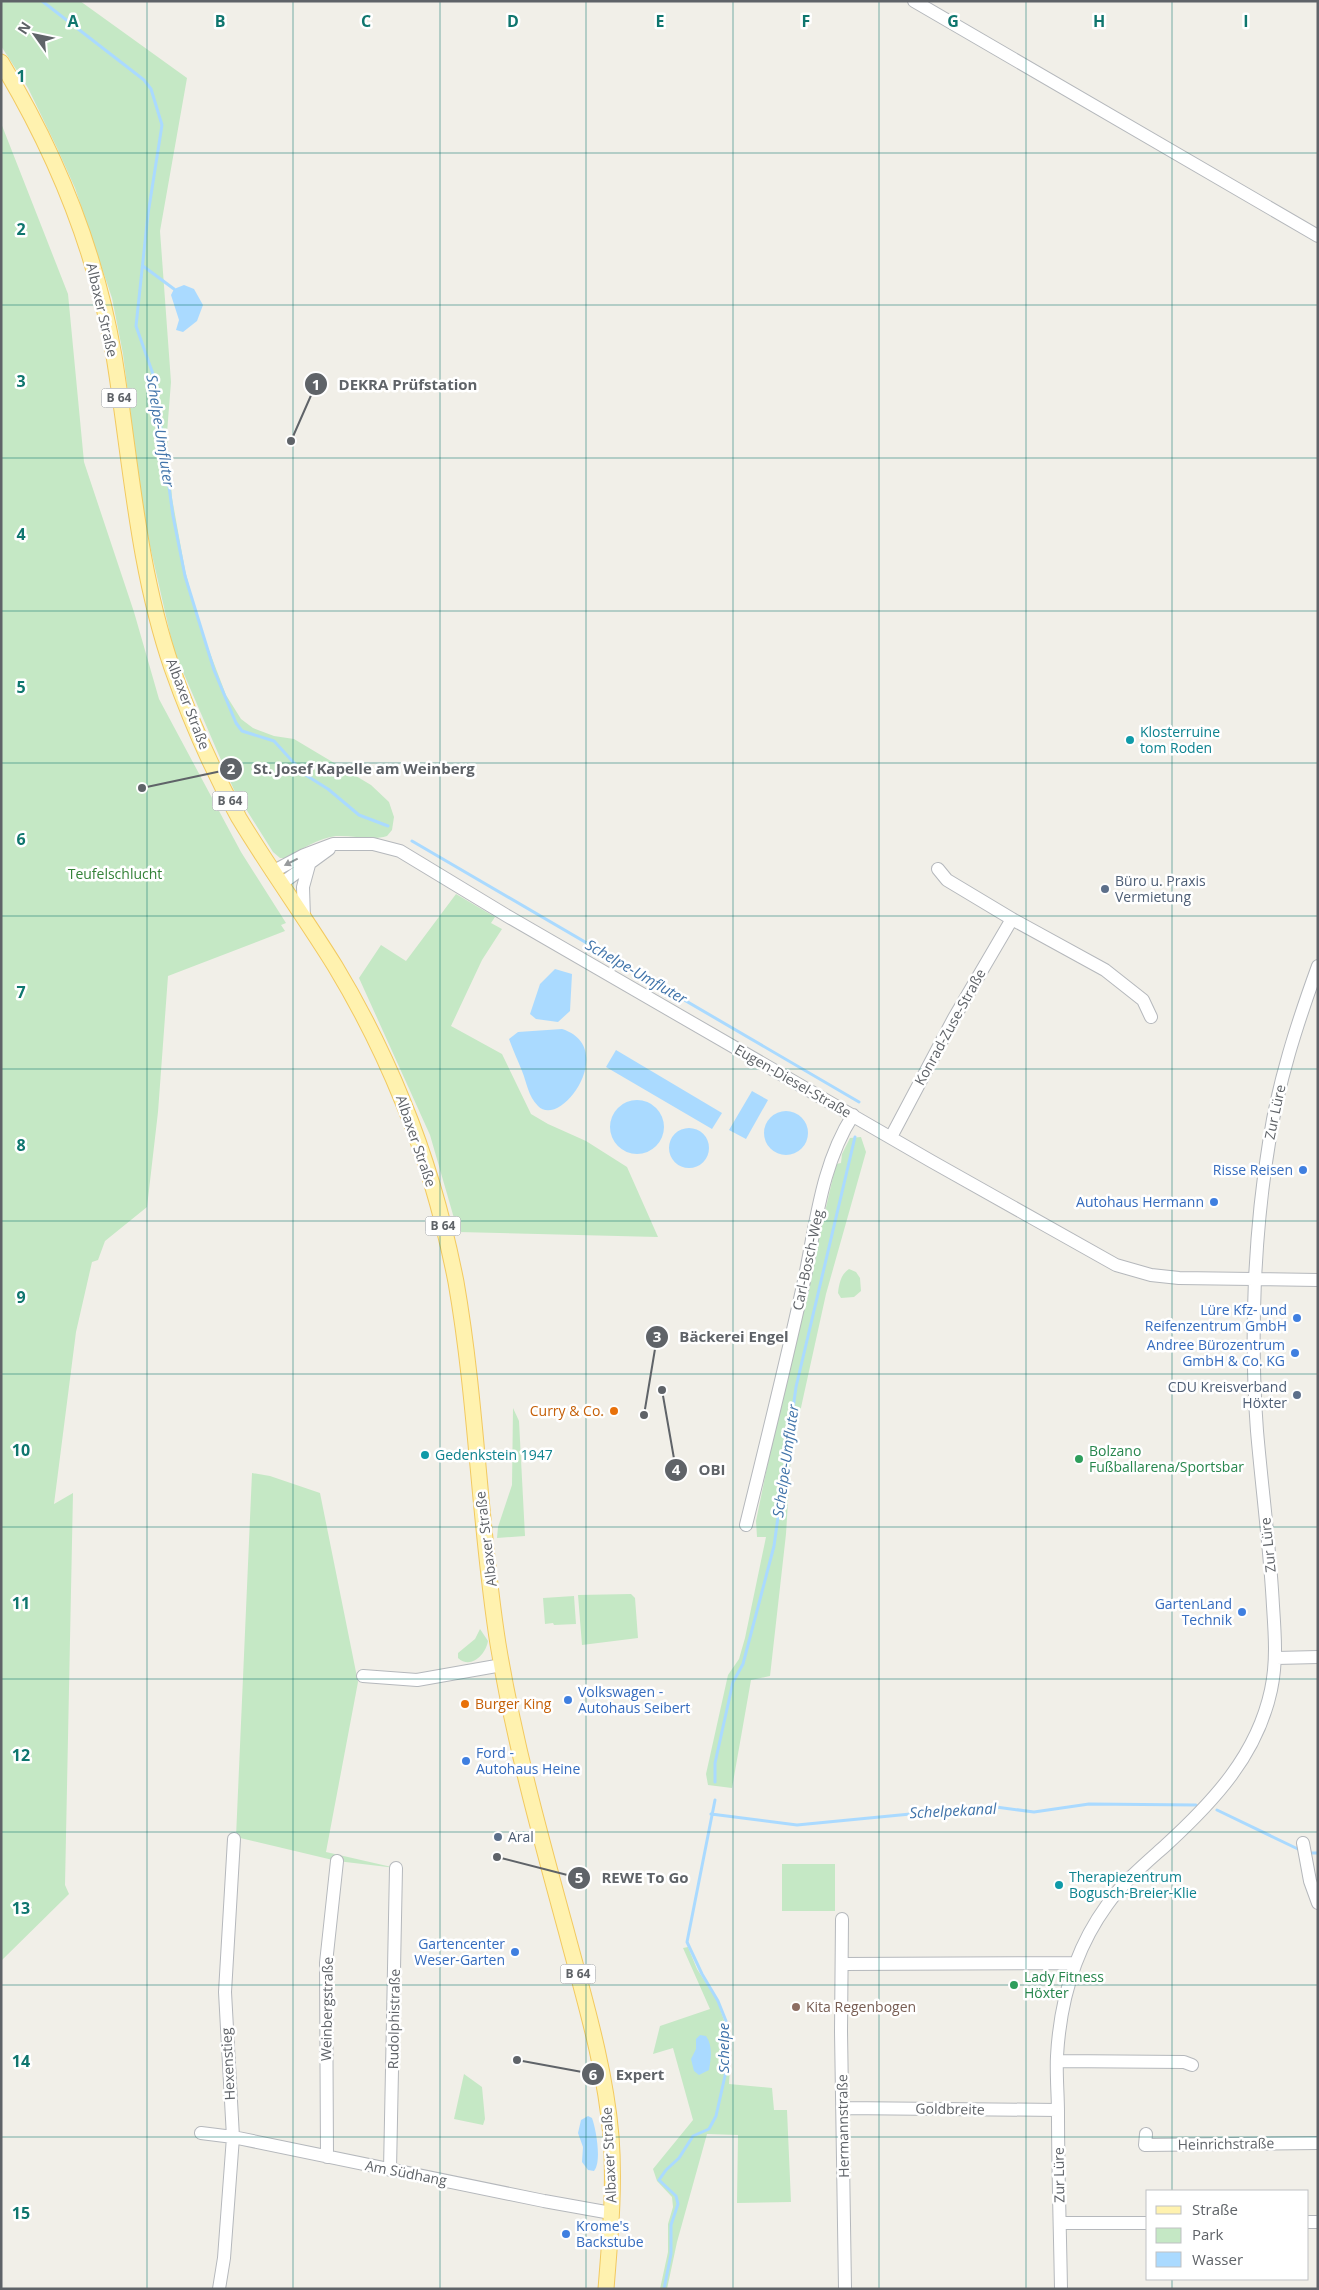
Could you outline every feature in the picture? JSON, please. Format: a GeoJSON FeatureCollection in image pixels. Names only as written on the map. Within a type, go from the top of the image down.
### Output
{"type":"FeatureCollection","features":[{"type":"Feature","properties":{"kind":"main road","name":"Albaxer Straße"},"geometry":{"type":"LineString","coordinates":[[1,62],[40,131],[57,168],[71,200],[93,267],[114,360],[144,566],[171,664],[218,778],[276,878],[352,996],[387,1064],[416,1136],[439,1209],[454,1275],[462,1322],[485,1536],[502,1665],[532,1804],[585,2003],[602,2076],[611,2137],[613,2178],[606,2289]]}},
{"type":"Feature","properties":{"kind":"street"},"geometry":{"type":"LineString","coordinates":[[914,1],[1318,236]]}},
{"type":"Feature","properties":{"kind":"street"},"geometry":{"type":"LineString","coordinates":[[276,878],[309,865],[326,852],[343,843]]}},
{"type":"Feature","properties":{"kind":"street","name":"Eugen-Diesel-Straße"},"geometry":{"type":"LineString","coordinates":[[276,878],[320,848],[343,843],[374,844],[400,851],[509,917],[1116,1265],[1151,1276],[1256,1281],[1318,1280]]}},
{"type":"Feature","properties":{"kind":"street"},"geometry":{"type":"LineString","coordinates":[[304,919],[302,892],[309,865]]}},
{"type":"Feature","properties":{"kind":"street"},"geometry":{"type":"LineString","coordinates":[[938,869],[947,880],[1012,919],[1105,970],[1143,1000],[1151,1018]]}},
{"type":"Feature","properties":{"kind":"street","name":"Konrad-Zuse-Straße"},"geometry":{"type":"LineString","coordinates":[[891,1137],[954,1018],[1012,919]]}},
{"type":"Feature","properties":{"kind":"street","name":"Zur Lüre"},"geometry":{"type":"LineString","coordinates":[[1061,2289],[1057,2060],[1063,1999],[1075,1963],[1084,1942],[1108,1902],[1201,1810],[1240,1766],[1262,1721],[1271,1691],[1276,1658],[1272,1575],[1257,1428],[1256,1281],[1260,1204],[1269,1140],[1286,1064],[1318,966]]}},
{"type":"Feature","properties":{"kind":"street","name":"Carl-Bosch-Weg"},"geometry":{"type":"LineString","coordinates":[[746,1525],[804,1282],[823,1187],[837,1144],[853,1115]]}},
{"type":"Feature","properties":{"kind":"street"},"geometry":{"type":"LineString","coordinates":[[1276,1658],[1318,1656]]}},
{"type":"Feature","properties":{"kind":"street"},"geometry":{"type":"LineString","coordinates":[[363,1676],[417,1680],[502,1665]]}},
{"type":"Feature","properties":{"kind":"street","name":"Hexenstieg"},"geometry":{"type":"LineString","coordinates":[[219,2289],[224,2258],[233,2137],[225,1992],[234,1839]]}},
{"type":"Feature","properties":{"kind":"street"},"geometry":{"type":"LineString","coordinates":[[1303,1843],[1310,1881],[1318,1902]]}},
{"type":"Feature","properties":{"kind":"street","name":"Weinbergstraße"},"geometry":{"type":"LineString","coordinates":[[326,2157],[326,1963],[337,1861]]}},
{"type":"Feature","properties":{"kind":"street","name":"Rudolphistraße"},"geometry":{"type":"LineString","coordinates":[[390,2170],[396,1868]]}},
{"type":"Feature","properties":{"kind":"street","name":"Hermannstraße"},"geometry":{"type":"LineString","coordinates":[[842,1919],[841,2032],[845,2289]]}},
{"type":"Feature","properties":{"kind":"street"},"geometry":{"type":"LineString","coordinates":[[843,1964],[1075,1963]]}},
{"type":"Feature","properties":{"kind":"street"},"geometry":{"type":"LineString","coordinates":[[1057,2060],[1184,2062],[1192,2065]]}},
{"type":"Feature","properties":{"kind":"street","name":"Goldbreite"},"geometry":{"type":"LineString","coordinates":[[843,2108],[1058,2110]]}},
{"type":"Feature","properties":{"kind":"street","name":"Am Südhang"},"geometry":{"type":"LineString","coordinates":[[201,2133],[233,2137],[612,2213]]}},
{"type":"Feature","properties":{"kind":"street","name":"Heinrichstraße"},"geometry":{"type":"LineString","coordinates":[[1146,2134],[1145,2145],[1318,2143]]}},
{"type":"Feature","properties":{"kind":"street"},"geometry":{"type":"LineString","coordinates":[[1060,2223],[1146,2223]]}},
{"type":"Feature","properties":{"kind":"green space"},"geometry":{"type":"Polygon","coordinates":[[[1,1],[80,1],[187,78],[160,231],[171,382],[167,433],[172,498],[185,570],[199,624],[226,695],[241,719],[253,728],[274,736],[294,739],[371,785],[389,802],[394,817],[392,830],[387,836],[375,838],[329,837],[285,858],[280,858],[273,852],[234,790],[174,651],[144,520],[123,354],[112,298],[75,188],[28,88],[1,46],[1,1]]]}},
{"type":"Feature","properties":{"kind":"green space","name":"Teufelschlucht"},"geometry":{"type":"Polygon","coordinates":[[[1,123],[68,294],[84,462],[134,612],[159,699],[241,852],[286,923],[281,925],[285,931],[168,976],[158,1112],[147,1207],[105,1241],[98,1260],[92,1262],[76,1332],[54,1504],[73,1493],[65,1885],[69,1894],[1,1961],[1,123]]]}},
{"type":"Feature","properties":{"kind":"green space"},"geometry":{"type":"Polygon","coordinates":[[[456,894],[495,917],[491,923],[502,929],[482,960],[451,1026],[502,1054],[531,1114],[586,1141],[627,1167],[658,1237],[458,1232],[430,1135],[359,978],[381,945],[406,961],[456,894]]]}},
{"type":"Feature","properties":{"kind":"green space"},"geometry":{"type":"Polygon","coordinates":[[[861,1137],[866,1152],[826,1294],[791,1453],[786,1534],[770,1676],[751,1680],[732,1788],[708,1785],[706,1774],[728,1675],[739,1659],[745,1638],[766,1537],[757,1537],[756,1521],[774,1433],[836,1164],[841,1163],[842,1154],[850,1138],[861,1137]]]}},
{"type":"Feature","properties":{"kind":"green space"},"geometry":{"type":"Polygon","coordinates":[[[849,1269],[856,1272],[860,1278],[861,1291],[854,1297],[841,1298],[838,1293],[840,1283],[842,1276],[849,1269]]]}},
{"type":"Feature","properties":{"kind":"green space"},"geometry":{"type":"Polygon","coordinates":[[[513,1408],[519,1421],[525,1536],[497,1538],[498,1527],[512,1485],[513,1408]]]}},
{"type":"Feature","properties":{"kind":"green space"},"geometry":{"type":"Polygon","coordinates":[[[252,1473],[270,1476],[320,1493],[358,1682],[326,1852],[396,1868],[337,1861],[236,1837],[252,1473]]]}},
{"type":"Feature","properties":{"kind":"green space"},"geometry":{"type":"Polygon","coordinates":[[[631,1594],[635,1598],[638,1638],[582,1645],[578,1595],[631,1594]]]}},
{"type":"Feature","properties":{"kind":"green space"},"geometry":{"type":"Polygon","coordinates":[[[574,1596],[576,1624],[545,1624],[543,1598],[574,1596]]]}},
{"type":"Feature","properties":{"kind":"green space"},"geometry":{"type":"Polygon","coordinates":[[[480,1629],[488,1641],[481,1655],[477,1659],[468,1662],[458,1658],[458,1653],[475,1639],[480,1629]]]}},
{"type":"Feature","properties":{"kind":"green space"},"geometry":{"type":"Polygon","coordinates":[[[782,1864],[835,1864],[835,1911],[782,1911],[782,1864]]]}},
{"type":"Feature","properties":{"kind":"green space"},"geometry":{"type":"Polygon","coordinates":[[[688,1947],[697,1969],[717,2000],[724,2020],[725,2064],[730,2066],[729,2084],[772,2088],[774,2110],[787,2110],[791,2202],[737,2203],[738,2135],[707,2134],[677,2242],[667,2289],[660,2289],[668,2252],[668,2224],[673,2207],[672,2197],[657,2181],[653,2169],[693,2120],[673,2048],[653,2054],[660,2026],[710,2009],[683,1948],[688,1947]]]}},
{"type":"Feature","properties":{"kind":"green space"},"geometry":{"type":"Polygon","coordinates":[[[464,2074],[482,2087],[485,2119],[483,2125],[454,2119],[464,2074]]]}},
{"type":"Feature","properties":{"kind":"water"},"geometry":{"type":"Polygon","coordinates":[[[184,285],[194,289],[203,305],[197,321],[183,332],[176,330],[179,320],[171,295],[174,289],[184,285]]]}},
{"type":"Feature","properties":{"kind":"water"},"geometry":{"type":"Polygon","coordinates":[[[555,969],[572,974],[570,1011],[558,1022],[536,1019],[530,1014],[540,984],[555,969]]]}},
{"type":"Feature","properties":{"kind":"water"},"geometry":{"type":"Polygon","coordinates":[[[562,1029],[578,1038],[586,1052],[586,1068],[580,1083],[571,1097],[559,1107],[548,1110],[538,1106],[532,1098],[509,1039],[518,1032],[562,1029]]]}},
{"type":"Feature","properties":{"kind":"water"},"geometry":{"type":"Polygon","coordinates":[[[616,1050],[722,1113],[712,1129],[606,1067],[616,1050]]]}},
{"type":"Feature","properties":{"kind":"water"},"geometry":{"type":"Polygon","coordinates":[[[752,1091],[768,1100],[746,1139],[729,1130],[752,1091]]]}},
{"type":"Feature","properties":{"kind":"water"},"geometry":{"type":"Polygon","coordinates":[[[632,1100],[642,1100],[652,1104],[660,1112],[664,1127],[660,1142],[652,1150],[642,1154],[632,1154],[622,1150],[614,1142],[610,1132],[610,1122],[614,1112],[622,1104],[632,1100]]]}},
{"type":"Feature","properties":{"kind":"water"},"geometry":{"type":"Polygon","coordinates":[[[782,1111],[790,1111],[802,1117],[808,1133],[802,1149],[790,1155],[782,1155],[770,1149],[764,1137],[764,1129],[770,1117],[782,1111]]]}},
{"type":"Feature","properties":{"kind":"water"},"geometry":{"type":"Polygon","coordinates":[[[689,1128],[703,1134],[709,1148],[703,1162],[689,1168],[675,1162],[669,1148],[675,1134],[689,1128]]]}},
{"type":"Feature","properties":{"kind":"water"},"geometry":{"type":"Polygon","coordinates":[[[700,2035],[706,2036],[708,2040],[711,2048],[711,2057],[709,2070],[699,2075],[694,2071],[691,2059],[696,2049],[696,2039],[700,2035]]]}},
{"type":"Feature","properties":{"kind":"water"},"geometry":{"type":"Polygon","coordinates":[[[588,2116],[592,2118],[598,2145],[598,2160],[594,2171],[588,2170],[582,2162],[583,2147],[578,2133],[581,2120],[588,2116]]]}},
{"type":"Feature","properties":{"kind":"waterway","name":"Schelpe-Umfluter"},"geometry":{"type":"LineString","coordinates":[[42,1],[144,80],[151,89],[162,125],[148,214],[136,326],[154,377],[173,516],[185,576],[214,670],[236,723],[242,731],[274,741],[304,774],[328,789],[359,815],[388,826]]}},
{"type":"Feature","properties":{"kind":"waterway"},"geometry":{"type":"LineString","coordinates":[[143,266],[174,289]]}},
{"type":"Feature","properties":{"kind":"waterway","name":"Schelpe-Umfluter"},"geometry":{"type":"LineString","coordinates":[[412,841],[859,1102]]}},
{"type":"Feature","properties":{"kind":"waterway","name":"Schelpe-Umfluter"},"geometry":{"type":"LineString","coordinates":[[715,1782],[715,1763],[733,1682],[743,1664],[774,1546],[796,1387],[855,1137]]}},
{"type":"Feature","properties":{"kind":"waterway","name":"Schelpe"},"geometry":{"type":"LineString","coordinates":[[664,2289],[671,2254],[671,2225],[678,2204],[676,2196],[659,2180],[666,2170],[679,2158],[693,2136],[709,2129],[716,2116],[727,2067],[726,2021],[718,2001],[702,1974],[687,1942],[715,1800]]}},
{"type":"Feature","properties":{"kind":"waterway","name":"Schelpekanal"},"geometry":{"type":"LineString","coordinates":[[711,1814],[797,1825],[996,1807],[1034,1812],[1089,1804],[1196,1805]]}},
{"type":"Feature","properties":{"kind":"waterway","name":"Schelpekanal"},"geometry":{"type":"LineString","coordinates":[[1217,1810],[1300,1850]]}},
{"type":"Feature","properties":{"kind":"waterway","name":"Schelpekanal"},"geometry":{"type":"LineString","coordinates":[[1308,1853],[1318,1853]]}},
{"type":"Feature","properties":{"kind":"place","name":"DEKRA Prüfstation"},"geometry":{"type":"Point","coordinates":[291,441]}},
{"type":"Feature","properties":{"kind":"place","name":"Klosterruine tom Roden"},"geometry":{"type":"Point","coordinates":[1130,740]}},
{"type":"Feature","properties":{"kind":"place","name":"St. Josef Kapelle am Weinberg"},"geometry":{"type":"Point","coordinates":[142,788]}},
{"type":"Feature","properties":{"kind":"place","name":"Büro u. Praxis Vermietung"},"geometry":{"type":"Point","coordinates":[1105,889]}},
{"type":"Feature","properties":{"kind":"place","name":"Risse Reisen"},"geometry":{"type":"Point","coordinates":[1303,1170]}},
{"type":"Feature","properties":{"kind":"place","name":"Autohaus Hermann"},"geometry":{"type":"Point","coordinates":[1214,1202]}},
{"type":"Feature","properties":{"kind":"place","name":"Lüre Kfz- und Reifenzentrum GmbH"},"geometry":{"type":"Point","coordinates":[1297,1318]}},
{"type":"Feature","properties":{"kind":"place","name":"Andree Bürozentrum GmbH & Co. KG"},"geometry":{"type":"Point","coordinates":[1295,1353]}},
{"type":"Feature","properties":{"kind":"place","name":"OBI"},"geometry":{"type":"Point","coordinates":[662,1390]}},
{"type":"Feature","properties":{"kind":"place","name":"CDU Kreisverband Höxter"},"geometry":{"type":"Point","coordinates":[1297,1395]}},
{"type":"Feature","properties":{"kind":"place","name":"Curry & Co."},"geometry":{"type":"Point","coordinates":[614,1411]}},
{"type":"Feature","properties":{"kind":"place","name":"Bäckerei Engel"},"geometry":{"type":"Point","coordinates":[644,1415]}},
{"type":"Feature","properties":{"kind":"place","name":"Gedenkstein 1947"},"geometry":{"type":"Point","coordinates":[425,1455]}},
{"type":"Feature","properties":{"kind":"place","name":"Bolzano Fußballarena/Sportsbar"},"geometry":{"type":"Point","coordinates":[1079,1459]}},
{"type":"Feature","properties":{"kind":"place","name":"GartenLand Technik"},"geometry":{"type":"Point","coordinates":[1242,1612]}},
{"type":"Feature","properties":{"kind":"place","name":"Volkswagen - Autohaus Seibert"},"geometry":{"type":"Point","coordinates":[568,1700]}},
{"type":"Feature","properties":{"kind":"place","name":"Burger King"},"geometry":{"type":"Point","coordinates":[465,1704]}},
{"type":"Feature","properties":{"kind":"place","name":"Ford - Autohaus Heine"},"geometry":{"type":"Point","coordinates":[466,1761]}},
{"type":"Feature","properties":{"kind":"place","name":"Aral"},"geometry":{"type":"Point","coordinates":[498,1837]}},
{"type":"Feature","properties":{"kind":"place","name":"REWE To Go"},"geometry":{"type":"Point","coordinates":[497,1857]}},
{"type":"Feature","properties":{"kind":"place","name":"Therapiezentrum Bogusch-Breier-Klie"},"geometry":{"type":"Point","coordinates":[1059,1885]}},
{"type":"Feature","properties":{"kind":"place","name":"Gartencenter Weser-Garten"},"geometry":{"type":"Point","coordinates":[515,1952]}},
{"type":"Feature","properties":{"kind":"place","name":"Lady Fitness Höxter"},"geometry":{"type":"Point","coordinates":[1014,1985]}},
{"type":"Feature","properties":{"kind":"place","name":"Kita Regenbogen"},"geometry":{"type":"Point","coordinates":[796,2007]}},
{"type":"Feature","properties":{"kind":"place","name":"Expert"},"geometry":{"type":"Point","coordinates":[517,2060]}},
{"type":"Feature","properties":{"kind":"place","name":"Krome's Backstube"},"geometry":{"type":"Point","coordinates":[566,2234]}}]}
